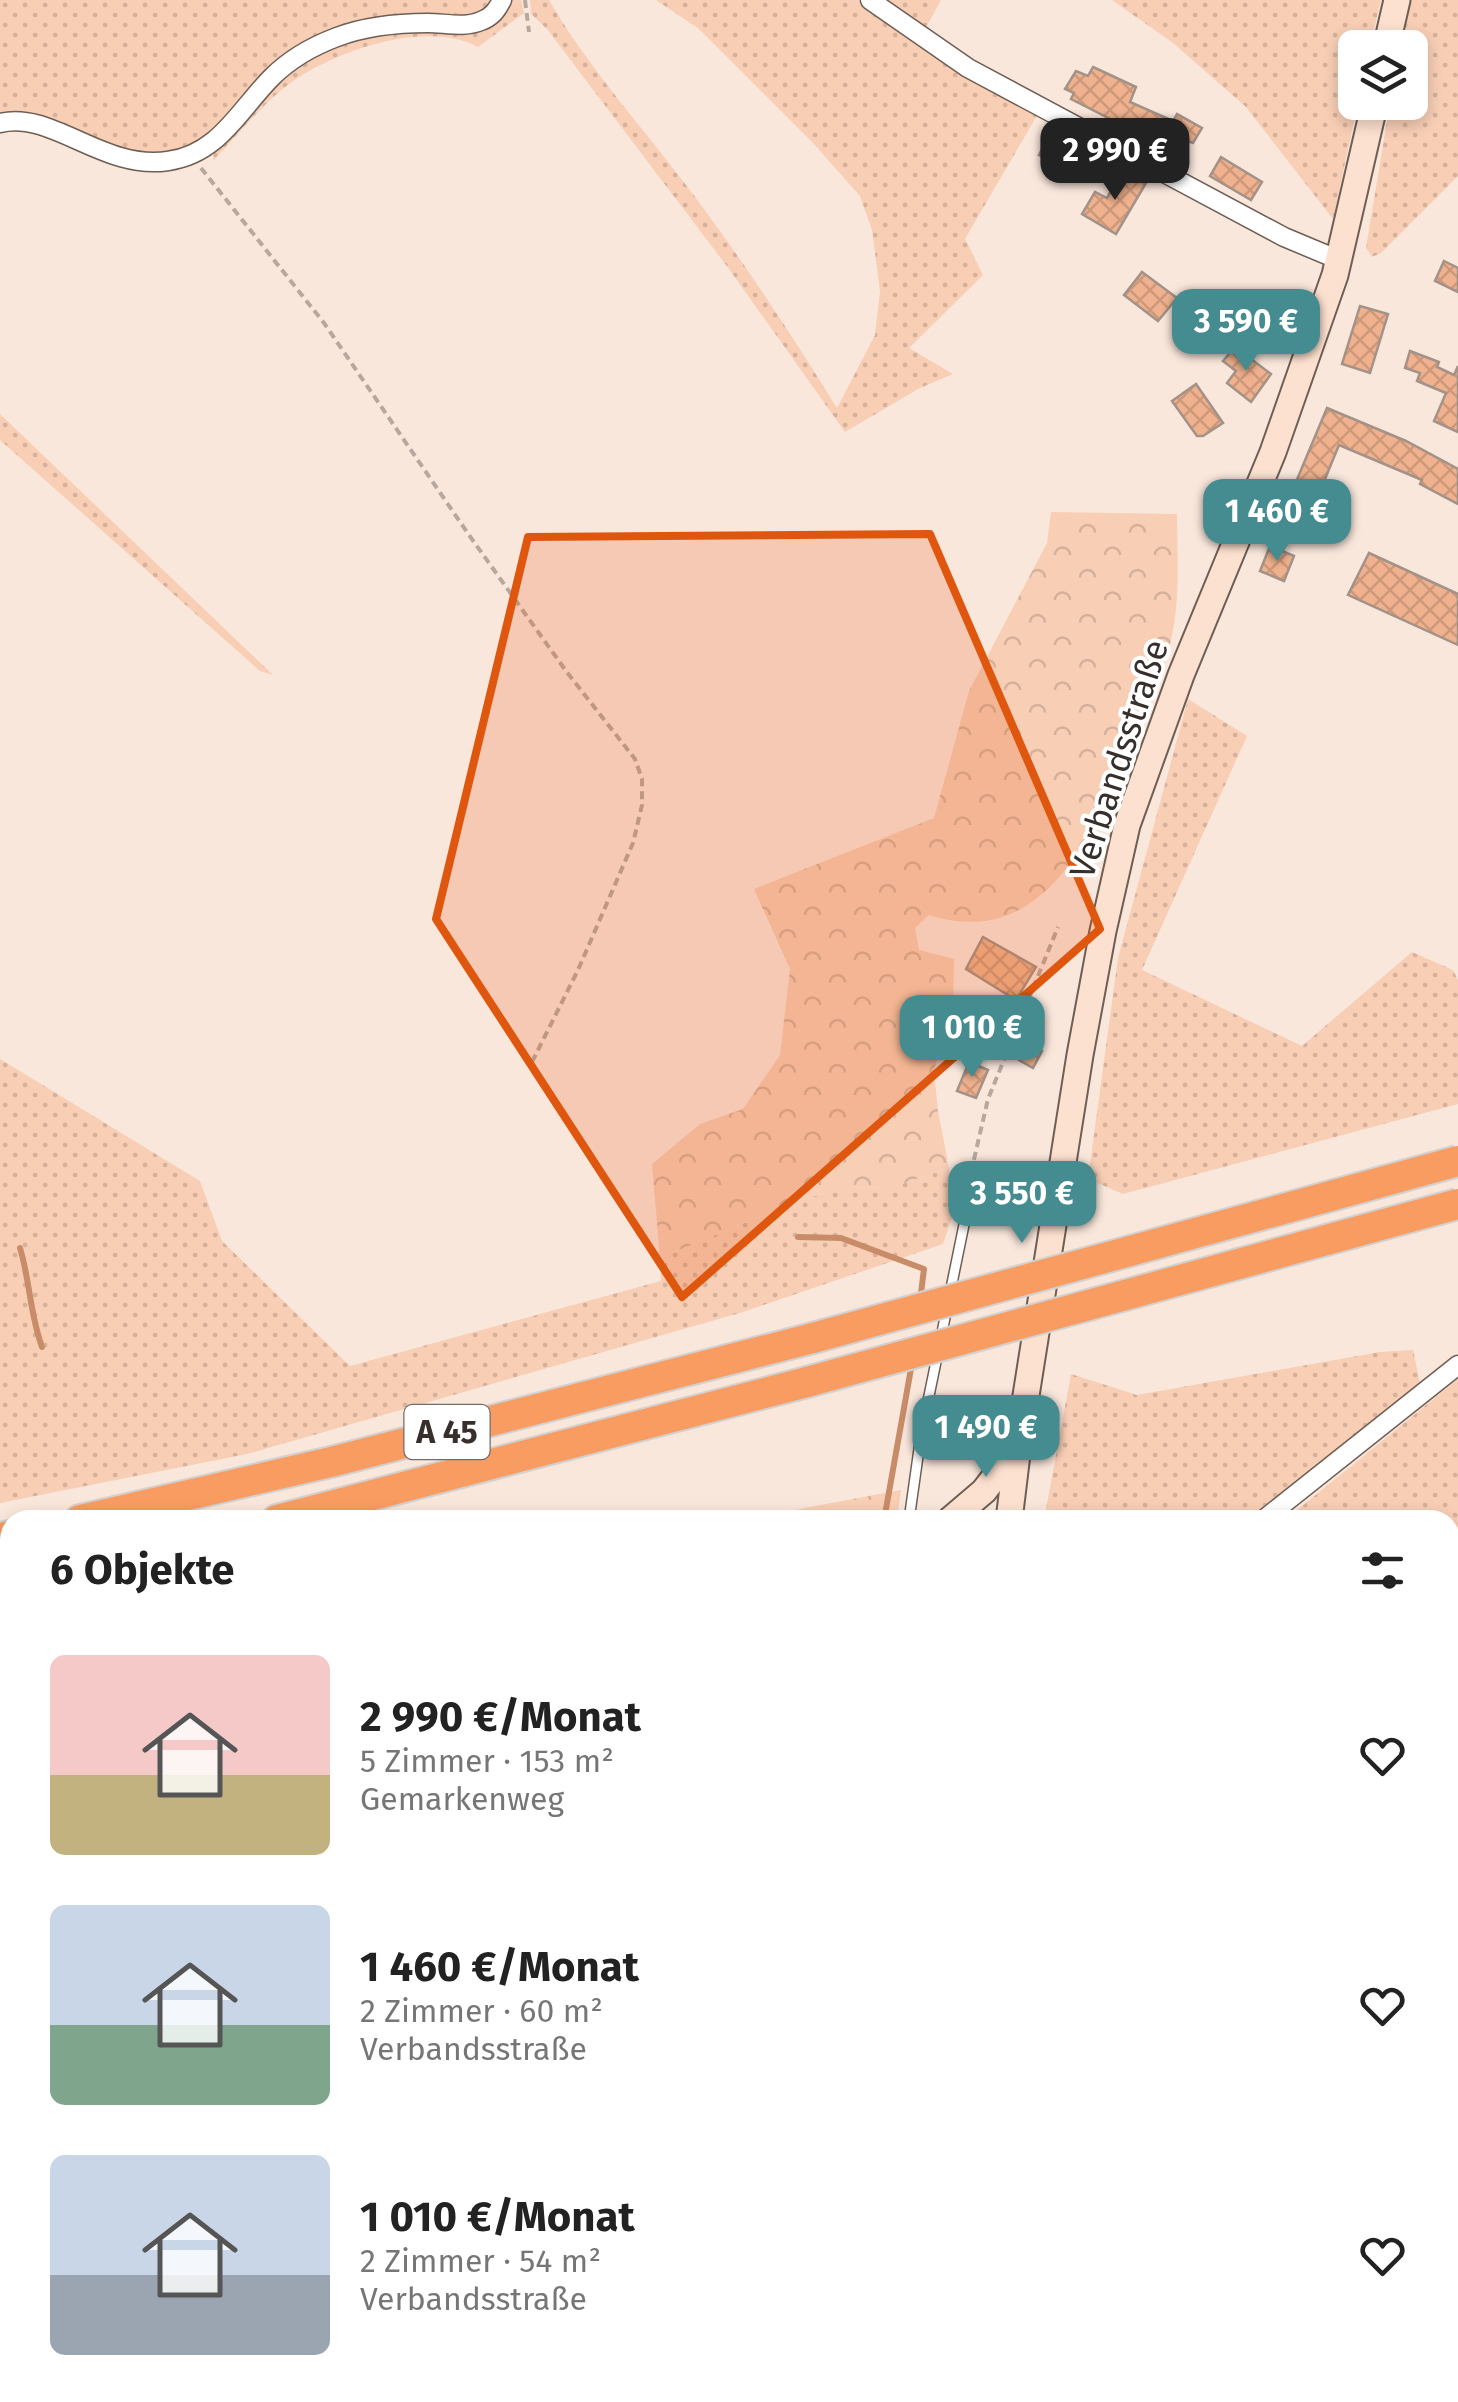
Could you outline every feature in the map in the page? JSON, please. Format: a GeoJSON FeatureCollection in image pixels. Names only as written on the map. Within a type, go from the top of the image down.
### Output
{"type":"FeatureCollection","features":[{"type":"Feature","properties":{"kind":"highway","name":"A 45"},"geometry":{"type":"LineString","coordinates":[[123,1510],[332,1462],[813,1338],[1458,1161]]}},
{"type":"Feature","properties":{"kind":"highway","name":"A 45"},"geometry":{"type":"LineString","coordinates":[[316,1510],[808,1382],[1458,1204]]}},
{"type":"Feature","properties":{"kind":"main road"},"geometry":{"type":"LineString","coordinates":[[1390,30],[1397,0]]}},
{"type":"Feature","properties":{"kind":"main road","name":"Verbandsstraße"},"geometry":{"type":"LineString","coordinates":[[1010,1510],[1102,931],[1127,826],[1160,726],[1273,452],[1339,260],[1371,120]]}},
{"type":"Feature","properties":{"kind":"main road"},"geometry":{"type":"LineString","coordinates":[[962,1510],[984,1491],[1018,1446]]}},
{"type":"Feature","properties":{"kind":"street"},"geometry":{"type":"LineString","coordinates":[[0,123],[27,122],[135,162],[170,161],[200,154],[274,75],[313,47],[390,24],[470,24],[493,15],[502,0]]}},
{"type":"Feature","properties":{"kind":"street"},"geometry":{"type":"LineString","coordinates":[[870,0],[968,68],[1284,237],[1339,260]]}},
{"type":"Feature","properties":{"kind":"street"},"geometry":{"type":"LineString","coordinates":[[1277,1510],[1458,1366]]}},
{"type":"Feature","properties":{"kind":"lane"},"geometry":{"type":"LineString","coordinates":[[910,1510],[921,1435],[968,1210],[982,1187],[1001,1172],[1062,1166]]}},
{"type":"Feature","properties":{"kind":"path"},"geometry":{"type":"LineString","coordinates":[[526,0],[529,32]]}},
{"type":"Feature","properties":{"kind":"path"},"geometry":{"type":"LineString","coordinates":[[200,154],[201,169],[324,323],[469,536],[635,758],[642,780],[642,805],[632,844],[578,970],[530,1064]]}},
{"type":"Feature","properties":{"kind":"path"},"geometry":{"type":"LineString","coordinates":[[968,1210],[968,1180],[988,1099],[1058,927]]}},
{"type":"Feature","properties":{"kind":"highlighted area"},"geometry":{"type":"Polygon","coordinates":[[[930,534],[1100,929],[682,1297],[436,919],[528,537],[930,534]]]}},
{"type":"Feature","properties":{"kind":"green space"},"geometry":{"type":"Polygon","coordinates":[[[0,0],[496,0],[478,18],[406,18],[286,55],[273,64],[211,135],[179,154],[131,153],[27,113],[0,112],[0,0]]]}},
{"type":"Feature","properties":{"kind":"green space"},"geometry":{"type":"Polygon","coordinates":[[[506,0],[521,0],[524,13],[478,47],[457,39],[407,38],[355,50],[308,72],[269,101],[213,161],[214,150],[270,88],[304,59],[368,32],[452,30],[506,0]]]}},
{"type":"Feature","properties":{"kind":"green space"},"geometry":{"type":"Polygon","coordinates":[[[530,0],[549,0],[597,72],[726,239],[837,408],[875,335],[880,291],[872,230],[860,196],[699,29],[656,0],[857,0],[917,42],[1039,112],[965,239],[983,275],[909,348],[953,374],[918,389],[845,432],[729,269],[547,29],[531,14],[530,0]]]}},
{"type":"Feature","properties":{"kind":"green space"},"geometry":{"type":"Polygon","coordinates":[[[886,0],[941,0],[924,31],[886,0]]]}},
{"type":"Feature","properties":{"kind":"green space"},"geometry":{"type":"Polygon","coordinates":[[[1112,0],[1381,0],[1374,30],[1338,30],[1338,120],[1354,120],[1333,219],[1246,107],[1173,43],[1112,0]]]}},
{"type":"Feature","properties":{"kind":"green space"},"geometry":{"type":"Polygon","coordinates":[[[1410,0],[1458,0],[1458,176],[1381,253],[1372,257],[1366,248],[1387,120],[1428,120],[1428,30],[1404,30],[1410,0]]]}},
{"type":"Feature","properties":{"kind":"green space"},"geometry":{"type":"Polygon","coordinates":[[[0,414],[273,675],[260,671],[0,440],[0,414]]]}},
{"type":"Feature","properties":{"kind":"green space"},"geometry":{"type":"Polygon","coordinates":[[[1051,512],[1177,514],[1176,612],[1163,667],[1103,806],[1063,873],[1037,898],[1007,915],[971,922],[929,915],[915,928],[919,950],[954,959],[953,1008],[934,1072],[949,1168],[890,1188],[846,1187],[794,1202],[660,1258],[652,1164],[700,1124],[743,1109],[780,1055],[790,969],[754,889],[934,818],[969,691],[1047,543],[1051,512]]]}},
{"type":"Feature","properties":{"kind":"green space"},"geometry":{"type":"Polygon","coordinates":[[[1188,699],[1247,736],[1142,970],[1302,1046],[1412,952],[1453,970],[1458,980],[1458,1104],[1123,1194],[1088,1179],[1118,958],[1188,699]]]}},
{"type":"Feature","properties":{"kind":"green space"},"geometry":{"type":"Polygon","coordinates":[[[0,1059],[200,1181],[222,1241],[350,1366],[661,1281],[660,1258],[794,1202],[846,1187],[890,1188],[949,1168],[954,1212],[943,1244],[743,1312],[247,1454],[0,1503],[0,1059]]]}},
{"type":"Feature","properties":{"kind":"green space"},"geometry":{"type":"Polygon","coordinates":[[[1413,1350],[1420,1383],[1259,1510],[1046,1510],[1071,1374],[1137,1395],[1380,1352],[1413,1350]]]}},
{"type":"Feature","properties":{"kind":"green space"},"geometry":{"type":"Polygon","coordinates":[[[1458,1379],[1458,1510],[1297,1510],[1458,1379]]]}},
{"type":"Feature","properties":{"kind":"green space"},"geometry":{"type":"Polygon","coordinates":[[[901,1490],[898,1510],[794,1510],[901,1490]]]}},
{"type":"Feature","properties":{"kind":"building"},"geometry":{"type":"Polygon","coordinates":[[[1093,67],[1136,87],[1130,102],[1173,121],[1177,114],[1202,128],[1193,143],[1188,141],[1185,146],[1145,123],[1140,134],[1071,99],[1074,93],[1065,89],[1076,71],[1088,76],[1093,67]]]}},
{"type":"Feature","properties":{"kind":"building"},"geometry":{"type":"Polygon","coordinates":[[[1050,134],[1083,152],[1071,173],[1039,155],[1050,134]]]}},
{"type":"Feature","properties":{"kind":"building"},"geometry":{"type":"Polygon","coordinates":[[[1221,157],[1262,182],[1251,200],[1210,176],[1221,157]]]}},
{"type":"Feature","properties":{"kind":"building"},"geometry":{"type":"Polygon","coordinates":[[[1122,170],[1146,183],[1116,234],[1082,214],[1095,192],[1107,198],[1122,170]]]}},
{"type":"Feature","properties":{"kind":"building"},"geometry":{"type":"Polygon","coordinates":[[[1444,261],[1458,268],[1458,292],[1435,281],[1444,261]]]}},
{"type":"Feature","properties":{"kind":"building"},"geometry":{"type":"Polygon","coordinates":[[[1142,272],[1177,298],[1158,321],[1124,295],[1142,272]]]}},
{"type":"Feature","properties":{"kind":"building"},"geometry":{"type":"Polygon","coordinates":[[[1360,306],[1388,314],[1370,373],[1342,364],[1360,306]]]}},
{"type":"Feature","properties":{"kind":"building"},"geometry":{"type":"Polygon","coordinates":[[[1235,347],[1271,374],[1251,402],[1227,383],[1236,371],[1223,361],[1235,347]]]}},
{"type":"Feature","properties":{"kind":"building"},"geometry":{"type":"Polygon","coordinates":[[[1410,351],[1439,362],[1437,367],[1454,375],[1458,366],[1458,432],[1434,421],[1446,393],[1417,381],[1420,373],[1405,368],[1410,351]]]}},
{"type":"Feature","properties":{"kind":"building"},"geometry":{"type":"Polygon","coordinates":[[[1196,384],[1223,423],[1203,436],[1197,436],[1172,401],[1196,384]]]}},
{"type":"Feature","properties":{"kind":"building"},"geometry":{"type":"Polygon","coordinates":[[[1327,408],[1406,441],[1458,469],[1458,504],[1420,484],[1422,480],[1339,445],[1309,518],[1285,508],[1327,408]]]}},
{"type":"Feature","properties":{"kind":"building"},"geometry":{"type":"Polygon","coordinates":[[[1270,546],[1294,556],[1284,581],[1260,571],[1270,546]]]}},
{"type":"Feature","properties":{"kind":"building"},"geometry":{"type":"Polygon","coordinates":[[[1369,553],[1458,594],[1458,645],[1348,595],[1369,553]]]}},
{"type":"Feature","properties":{"kind":"building"},"geometry":{"type":"Polygon","coordinates":[[[983,937],[1036,967],[1016,1000],[966,969],[983,937]]]}},
{"type":"Feature","properties":{"kind":"building"},"geometry":{"type":"Polygon","coordinates":[[[1028,1043],[1042,1051],[1033,1068],[1019,1060],[1028,1043]]]}},
{"type":"Feature","properties":{"kind":"building"},"geometry":{"type":"Polygon","coordinates":[[[969,1062],[988,1070],[976,1098],[957,1091],[969,1062]]]}},
{"type":"Feature","properties":{"kind":"waterway"},"geometry":{"type":"LineString","coordinates":[[798,1237],[841,1238],[924,1269],[920,1301]]}},
{"type":"Feature","properties":{"kind":"waterway"},"geometry":{"type":"LineString","coordinates":[[20,1248],[42,1347]]}},
{"type":"Feature","properties":{"kind":"waterway"},"geometry":{"type":"LineString","coordinates":[[886,1510],[912,1363]]}}]}
